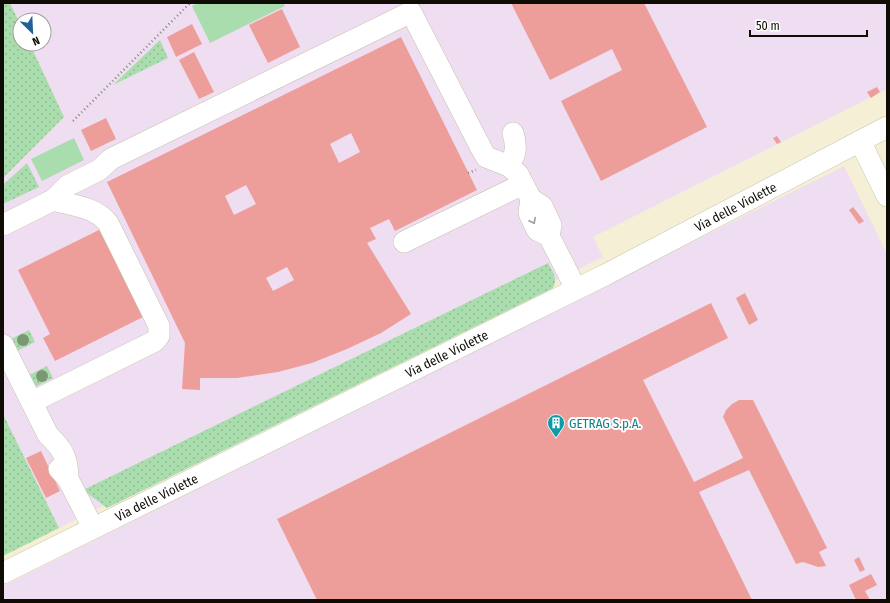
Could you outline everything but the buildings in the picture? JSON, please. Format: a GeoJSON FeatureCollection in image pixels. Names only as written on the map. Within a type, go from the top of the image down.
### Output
{"type":"FeatureCollection","features":[{"type":"Feature","properties":{"kind":"street"},"geometry":{"type":"LineString","coordinates":[[3,225],[53,200],[67,186],[99,170],[111,159],[411,12],[486,157],[509,166],[518,174],[527,192],[542,206],[552,225],[550,236],[576,289]]}},
{"type":"Feature","properties":{"kind":"street","name":"Via delle Violette"},"geometry":{"type":"LineString","coordinates":[[3,573],[576,289],[887,127]]}},
{"type":"Feature","properties":{"kind":"street"},"geometry":{"type":"LineString","coordinates":[[509,166],[516,154],[516,144],[513,133]]}},
{"type":"Feature","properties":{"kind":"street"},"geometry":{"type":"LineString","coordinates":[[860,141],[887,196]]}},
{"type":"Feature","properties":{"kind":"street"},"geometry":{"type":"LineString","coordinates":[[404,242],[527,192]]}},
{"type":"Feature","properties":{"kind":"street"},"geometry":{"type":"LineString","coordinates":[[32,402],[155,341],[158,336],[159,326],[108,223],[101,215],[91,210],[53,200]]}},
{"type":"Feature","properties":{"kind":"street"},"geometry":{"type":"LineString","coordinates":[[3,345],[48,435],[60,446],[68,464],[68,480],[93,528]]}},
{"type":"Feature","properties":{"kind":"path"},"geometry":{"type":"LineString","coordinates":[[73,121],[190,3]]}},
{"type":"Feature","properties":{"kind":"shaded area"},"geometry":{"type":"Polygon","coordinates":[[[10,3],[887,3],[887,89],[593,237],[603,257],[59,528],[3,414],[3,178],[64,117],[34,52],[52,52],[52,12],[14,12],[10,3]]]}},
{"type":"Feature","properties":{"kind":"shaded area"},"geometry":{"type":"Polygon","coordinates":[[[844,166],[887,254],[887,600],[3,600],[3,586],[844,166]]]}},
{"type":"Feature","properties":{"kind":"green space"},"geometry":{"type":"Polygon","coordinates":[[[3,3],[10,3],[14,12],[12,12],[12,52],[34,52],[64,117],[3,178],[3,3]]]}},
{"type":"Feature","properties":{"kind":"green space"},"geometry":{"type":"Polygon","coordinates":[[[198,3],[283,3],[285,6],[210,43],[192,6],[198,3]]]}},
{"type":"Feature","properties":{"kind":"green space"},"geometry":{"type":"Polygon","coordinates":[[[160,40],[168,58],[113,85],[160,40]]]}},
{"type":"Feature","properties":{"kind":"green space"},"geometry":{"type":"Polygon","coordinates":[[[74,138],[84,160],[42,181],[31,159],[74,138]]]}},
{"type":"Feature","properties":{"kind":"green space"},"geometry":{"type":"Polygon","coordinates":[[[27,163],[39,187],[3,204],[3,185],[27,163]]]}},
{"type":"Feature","properties":{"kind":"green space"},"geometry":{"type":"Polygon","coordinates":[[[548,263],[555,278],[553,288],[107,508],[83,490],[548,263]]]}},
{"type":"Feature","properties":{"kind":"green space"},"geometry":{"type":"Polygon","coordinates":[[[29,330],[35,342],[15,352],[9,340],[29,330]]]}},
{"type":"Feature","properties":{"kind":"green space"},"geometry":{"type":"Polygon","coordinates":[[[47,366],[53,378],[33,388],[27,376],[47,366]]]}},
{"type":"Feature","properties":{"kind":"green space"},"geometry":{"type":"Polygon","coordinates":[[[3,414],[59,528],[3,556],[3,414]]]}},
{"type":"Feature","properties":{"kind":"place","name":"GETRAG S.p.A."},"geometry":{"type":"Point","coordinates":[556,438]}}]}
